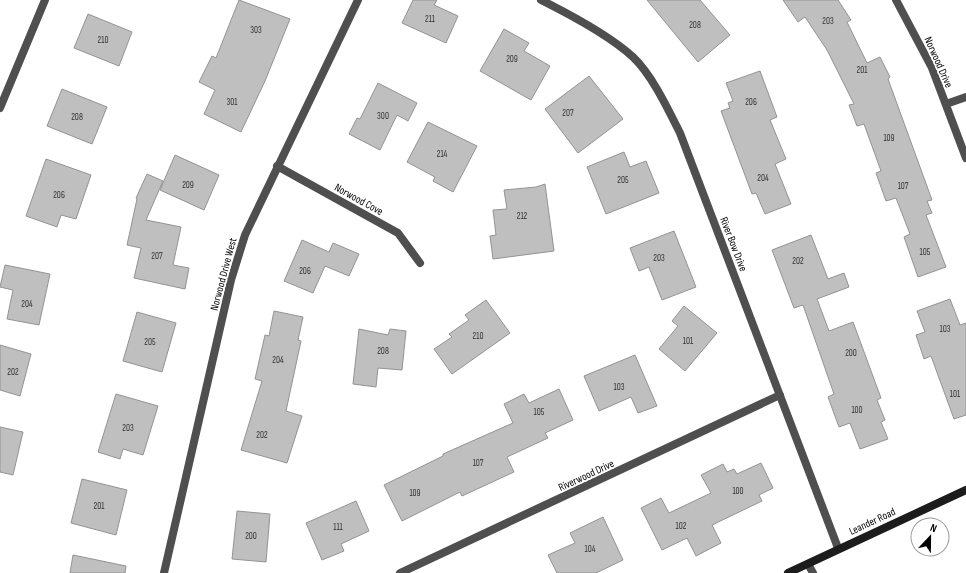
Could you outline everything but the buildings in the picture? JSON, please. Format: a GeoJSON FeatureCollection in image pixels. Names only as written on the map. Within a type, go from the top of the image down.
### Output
{"type":"FeatureCollection","features":[{"type":"Feature","properties":{"kind":"main road","name":"Leander Road"},"geometry":{"type":"LineString","coordinates":[[788,573],[838,548],[966,490]]}},
{"type":"Feature","properties":{"kind":"street"},"geometry":{"type":"LineString","coordinates":[[0,108],[45,0]]}},
{"type":"Feature","properties":{"kind":"street","name":"Norwood Drive West"},"geometry":{"type":"LineString","coordinates":[[164,573],[231,280],[245,235],[358,0]]}},
{"type":"Feature","properties":{"kind":"street","name":"River Bow Drive"},"geometry":{"type":"LineString","coordinates":[[541,0],[613,41],[634,58],[662,96],[680,133],[838,548]]}},
{"type":"Feature","properties":{"kind":"street","name":"Norwood Drive"},"geometry":{"type":"LineString","coordinates":[[896,0],[932,68],[966,158]]}},
{"type":"Feature","properties":{"kind":"street"},"geometry":{"type":"LineString","coordinates":[[946,104],[966,97]]}},
{"type":"Feature","properties":{"kind":"street","name":"Norwood Cove"},"geometry":{"type":"LineString","coordinates":[[277,166],[398,233],[420,263]]}},
{"type":"Feature","properties":{"kind":"street","name":"Riverwood Drive"},"geometry":{"type":"LineString","coordinates":[[400,573],[780,395]]}},
{"type":"Feature","properties":{"kind":"street"},"geometry":{"type":"LineString","coordinates":[[808,564],[813,573]]}}]}
